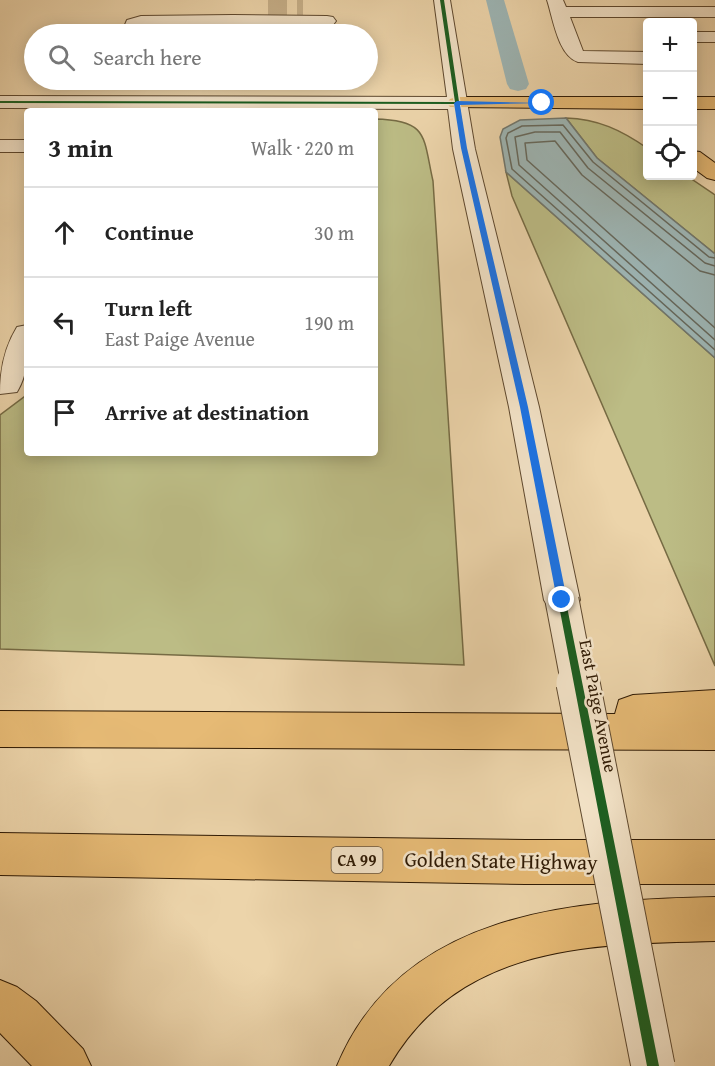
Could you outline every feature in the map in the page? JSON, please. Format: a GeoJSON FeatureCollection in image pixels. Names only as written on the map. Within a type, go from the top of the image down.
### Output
{"type":"FeatureCollection","features":[{"type":"Feature","properties":{"kind":"main road"},"geometry":{"type":"LineString","coordinates":[[457,103],[643,103]]}},
{"type":"Feature","properties":{"kind":"main road"},"geometry":{"type":"LineString","coordinates":[[697,103],[715,103]]}},
{"type":"Feature","properties":{"kind":"main road"},"geometry":{"type":"LineString","coordinates":[[326,731],[715,707]]}},
{"type":"Feature","properties":{"kind":"main road"},"geometry":{"type":"LineString","coordinates":[[0,729],[715,732]]}},
{"type":"Feature","properties":{"kind":"main road","name":"Golden State Highway"},"geometry":{"type":"LineString","coordinates":[[0,854],[526,862],[715,862]]}},
{"type":"Feature","properties":{"kind":"main road"},"geometry":{"type":"LineString","coordinates":[[362,1066],[381,1034],[415,995],[448,969],[495,946],[552,929],[631,920],[715,919]]}},
{"type":"Feature","properties":{"kind":"main road"},"geometry":{"type":"LineString","coordinates":[[0,1004],[19,1018],[66,1066]]}},
{"type":"Feature","properties":{"kind":"street","name":"East Paige Avenue"},"geometry":{"type":"LineString","coordinates":[[442,0],[464,148],[524,407],[653,1066]]}},
{"type":"Feature","properties":{"kind":"street"},"geometry":{"type":"LineString","coordinates":[[643,58],[578,56],[572,49],[557,6],[715,12]]}},
{"type":"Feature","properties":{"kind":"street"},"geometry":{"type":"LineString","coordinates":[[303,9],[328,8],[327,24]]}},
{"type":"Feature","properties":{"kind":"street"},"geometry":{"type":"LineString","coordinates":[[234,17],[268,9]]}},
{"type":"Feature","properties":{"kind":"street"},"geometry":{"type":"LineString","coordinates":[[133,24],[141,21],[234,17],[293,24]]}},
{"type":"Feature","properties":{"kind":"street"},"geometry":{"type":"LineString","coordinates":[[568,37],[591,37]]}},
{"type":"Feature","properties":{"kind":"street"},"geometry":{"type":"LineString","coordinates":[[697,37],[715,37]]}},
{"type":"Feature","properties":{"kind":"street"},"geometry":{"type":"LineString","coordinates":[[0,102],[117,99],[457,103]]}},
{"type":"Feature","properties":{"kind":"street"},"geometry":{"type":"LineString","coordinates":[[0,146],[24,146]]}},
{"type":"Feature","properties":{"kind":"street"},"geometry":{"type":"LineString","coordinates":[[0,328],[24,331]]}},
{"type":"Feature","properties":{"kind":"street"},"geometry":{"type":"LineString","coordinates":[[12,374],[24,340]]}},
{"type":"Feature","properties":{"kind":"green space"},"geometry":{"type":"Polygon","coordinates":[[[566,118],[599,123],[643,145],[643,180],[693,180],[715,195],[715,254],[597,158],[566,118]]]}},
{"type":"Feature","properties":{"kind":"green space"},"geometry":{"type":"Polygon","coordinates":[[[378,119],[393,120],[414,127],[424,142],[433,181],[464,665],[0,649],[0,415],[24,397],[24,456],[378,456],[378,119]]]}},
{"type":"Feature","properties":{"kind":"green space"},"geometry":{"type":"Polygon","coordinates":[[[506,172],[715,358],[715,666],[512,196],[506,172]]]}},
{"type":"Feature","properties":{"kind":"water"},"geometry":{"type":"Polygon","coordinates":[[[566,118],[597,158],[715,254],[715,358],[506,172],[500,137],[503,129],[520,120],[566,118]]]}},
{"type":"Feature","properties":{"kind":"waterway"},"geometry":{"type":"LineString","coordinates":[[495,0],[518,84]]}},
{"type":"Feature","properties":{"kind":"tunnel"},"geometry":{"type":"LineString","coordinates":[[268,9],[303,9]]}},
{"type":"Feature","properties":{"kind":"cycle path"},"geometry":{"type":"LineString","coordinates":[[442,0],[464,149],[524,407],[653,1066]]}},
{"type":"Feature","properties":{"kind":"cycle path"},"geometry":{"type":"LineString","coordinates":[[0,102],[457,103]]}},
{"type":"Feature","properties":{"kind":"route"},"geometry":{"type":"LineString","coordinates":[[542,103],[457,103],[464,148],[524,407],[562,600]]}}]}
